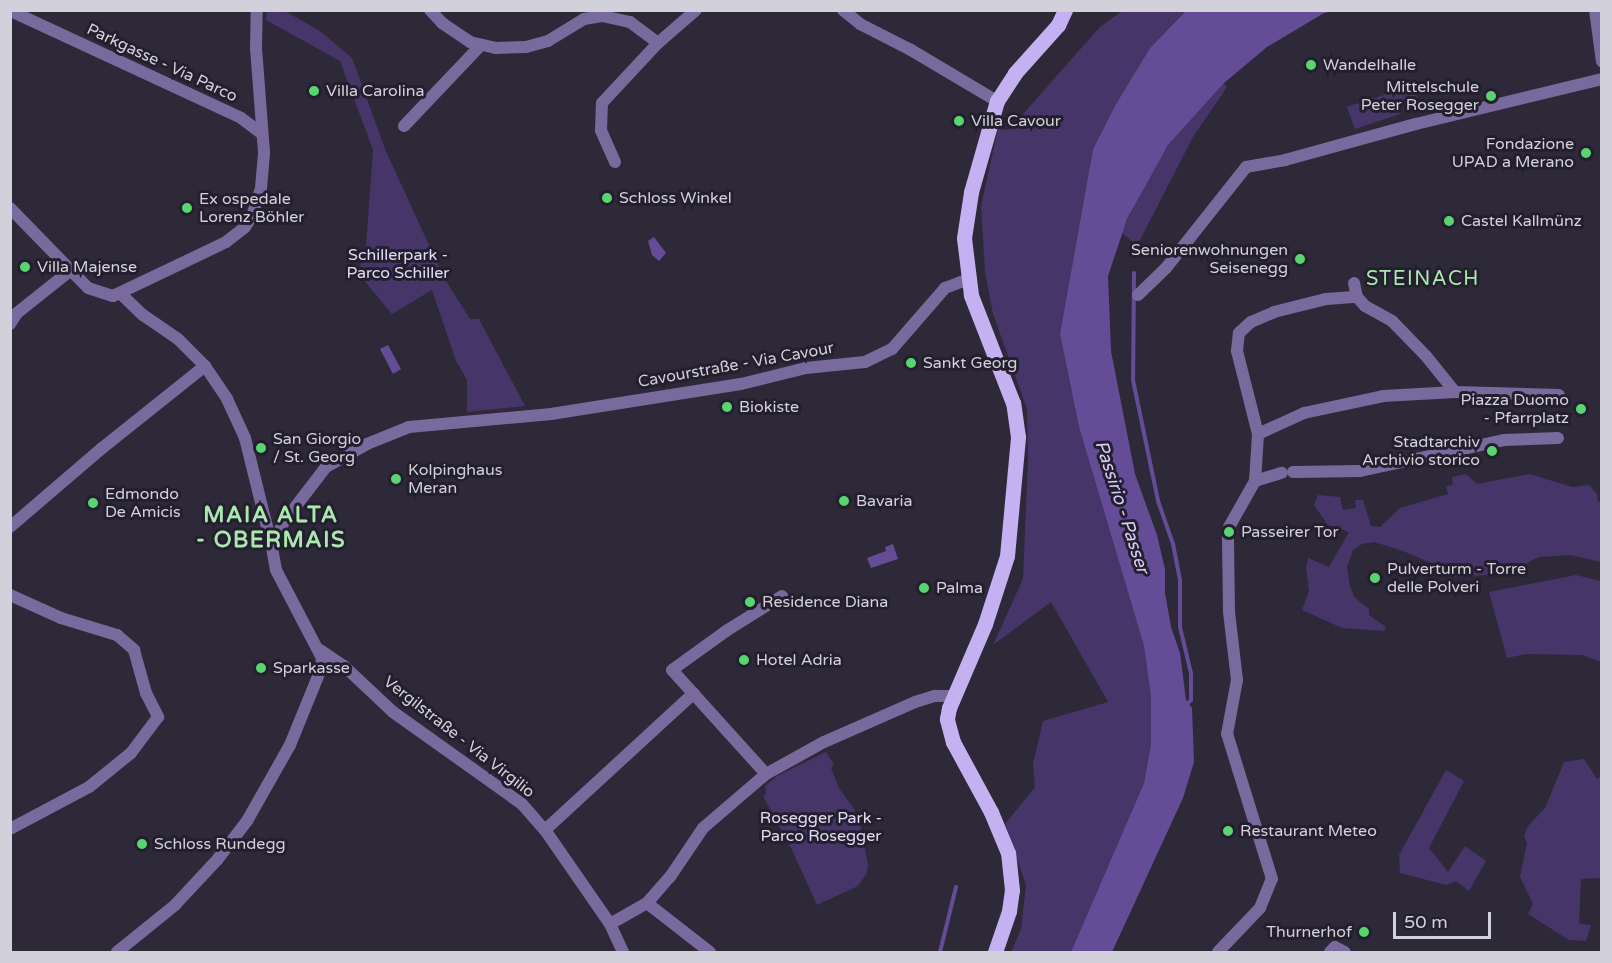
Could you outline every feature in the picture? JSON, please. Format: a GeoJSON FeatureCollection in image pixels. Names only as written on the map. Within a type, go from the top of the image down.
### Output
{"type":"FeatureCollection","features":[{"type":"Feature","properties":{"kind":"main road"},"geometry":{"type":"LineString","coordinates":[[995,952],[1009,911],[1012,890],[1011,870],[1003,840],[981,791],[953,742],[947,719],[954,696],[985,624],[1007,556],[1018,437],[1013,403],[971,295],[964,238],[971,192],[997,101],[1016,73],[1058,25],[1065,10]]}},
{"type":"Feature","properties":{"kind":"street"},"geometry":{"type":"LineString","coordinates":[[10,208],[94,292],[112,296],[121,294],[226,242],[245,227],[252,216],[261,188],[262,134],[256,50],[257,10]]}},
{"type":"Feature","properties":{"kind":"street"},"geometry":{"type":"LineString","coordinates":[[430,10],[451,30],[470,42],[496,48],[526,47],[548,41],[584,19],[602,16],[630,22],[658,43]]}},
{"type":"Feature","properties":{"kind":"street"},"geometry":{"type":"LineString","coordinates":[[615,162],[601,130],[602,103],[658,43],[696,10]]}},
{"type":"Feature","properties":{"kind":"street"},"geometry":{"type":"LineString","coordinates":[[843,10],[860,24],[911,50],[997,101]]}},
{"type":"Feature","properties":{"kind":"street"},"geometry":{"type":"LineString","coordinates":[[1595,10],[1602,62]]}},
{"type":"Feature","properties":{"kind":"street","name":"Parkgasse - Via Parco"},"geometry":{"type":"LineString","coordinates":[[12,12],[241,118],[262,134]]}},
{"type":"Feature","properties":{"kind":"street"},"geometry":{"type":"LineString","coordinates":[[404,126],[481,45]]}},
{"type":"Feature","properties":{"kind":"street"},"geometry":{"type":"LineString","coordinates":[[1138,295],[1166,268],[1246,166],[1285,160],[1416,124],[1602,80]]}},
{"type":"Feature","properties":{"kind":"street"},"geometry":{"type":"LineString","coordinates":[[10,324],[17,313],[71,270]]}},
{"type":"Feature","properties":{"kind":"street","name":"Cavourstraße - Via Cavour"},"geometry":{"type":"LineString","coordinates":[[272,547],[283,523],[326,467],[396,431],[444,422],[561,412],[741,384],[806,368],[865,362],[898,343],[945,288],[968,279]]}},
{"type":"Feature","properties":{"kind":"street"},"geometry":{"type":"LineString","coordinates":[[1354,283],[1361,302]]}},
{"type":"Feature","properties":{"kind":"street"},"geometry":{"type":"LineString","coordinates":[[117,952],[175,905],[217,860],[247,821],[290,745],[321,669],[320,650],[297,615],[272,559],[272,547],[245,438],[226,399],[205,366],[178,339],[143,315],[121,294]]}},
{"type":"Feature","properties":{"kind":"street"},"geometry":{"type":"LineString","coordinates":[[1218,952],[1260,908],[1272,879],[1227,734],[1237,680],[1229,612],[1228,532],[1255,481],[1258,434],[1237,351],[1239,333],[1251,322],[1267,314],[1326,299],[1361,302],[1392,321],[1426,356],[1455,392]]}},
{"type":"Feature","properties":{"kind":"street"},"geometry":{"type":"LineString","coordinates":[[10,527],[101,449],[205,366]]}},
{"type":"Feature","properties":{"kind":"street"},"geometry":{"type":"LineString","coordinates":[[1258,434],[1304,413],[1383,396],[1455,392],[1559,395]]}},
{"type":"Feature","properties":{"kind":"street"},"geometry":{"type":"LineString","coordinates":[[1255,481],[1288,473],[1360,471],[1504,440],[1558,438]]}},
{"type":"Feature","properties":{"kind":"street"},"geometry":{"type":"LineString","coordinates":[[10,595],[61,618],[117,635],[134,650],[146,693],[158,717],[131,753],[89,787],[10,829]]}},
{"type":"Feature","properties":{"kind":"street"},"geometry":{"type":"LineString","coordinates":[[766,774],[672,670],[726,631],[782,596]]}},
{"type":"Feature","properties":{"kind":"street","name":"Vergilstraße - Via Virgilio"},"geometry":{"type":"LineString","coordinates":[[320,650],[344,666],[393,712],[522,804],[545,831],[610,924],[623,952]]}},
{"type":"Feature","properties":{"kind":"street"},"geometry":{"type":"LineString","coordinates":[[545,831],[694,693]]}},
{"type":"Feature","properties":{"kind":"street"},"geometry":{"type":"LineString","coordinates":[[610,924],[647,903],[670,877],[703,828],[766,774],[824,742],[915,702],[935,696],[954,696]]}},
{"type":"Feature","properties":{"kind":"street"},"geometry":{"type":"LineString","coordinates":[[647,903],[710,952]]}},
{"type":"Feature","properties":{"kind":"street"},"geometry":{"type":"LineString","coordinates":[[1330,952],[1335,947],[1345,952]]}},
{"type":"Feature","properties":{"kind":"green space","name":"Schillerpark - Parco Schiller"},"geometry":{"type":"Polygon","coordinates":[[[267,11],[285,11],[320,31],[352,58],[385,149],[444,278],[470,319],[479,319],[525,406],[467,412],[467,380],[456,361],[432,290],[392,314],[358,273],[366,246],[373,150],[340,61],[266,20],[267,11]]]}},
{"type":"Feature","properties":{"kind":"green space"},"geometry":{"type":"Polygon","coordinates":[[[1122,11],[1186,11],[1150,48],[1116,104],[1093,149],[1060,334],[1079,427],[1144,646],[1151,697],[1151,744],[1144,783],[1071,952],[1011,952],[1021,929],[1026,885],[1005,824],[1035,787],[1033,764],[1043,721],[1108,702],[1051,602],[993,645],[1023,579],[1028,458],[1027,409],[993,314],[985,272],[981,206],[998,129],[1009,130],[1100,27],[1122,11]]]}},
{"type":"Feature","properties":{"kind":"green space"},"geometry":{"type":"Polygon","coordinates":[[[1224,83],[1227,87],[1193,137],[1140,240],[1134,243],[1121,232],[1144,187],[1168,145],[1224,83]]]}},
{"type":"Feature","properties":{"kind":"green space"},"geometry":{"type":"Polygon","coordinates":[[[1414,85],[1418,100],[1398,106],[1400,114],[1355,129],[1347,107],[1414,85]]]}},
{"type":"Feature","properties":{"kind":"green space"},"geometry":{"type":"Polygon","coordinates":[[[1466,474],[1477,484],[1530,474],[1572,487],[1589,485],[1597,494],[1598,502],[1601,502],[1601,562],[1570,555],[1539,557],[1523,565],[1486,575],[1457,577],[1434,574],[1436,565],[1374,542],[1362,544],[1353,550],[1347,567],[1354,597],[1369,609],[1369,615],[1386,627],[1384,631],[1342,628],[1302,610],[1309,591],[1306,568],[1308,558],[1329,567],[1349,532],[1328,525],[1314,505],[1318,495],[1340,497],[1343,510],[1356,508],[1355,500],[1363,500],[1371,526],[1380,527],[1400,508],[1448,494],[1446,486],[1453,485],[1452,477],[1466,474]]]}},
{"type":"Feature","properties":{"kind":"green space"},"geometry":{"type":"Polygon","coordinates":[[[1576,575],[1601,581],[1601,662],[1583,655],[1526,654],[1507,658],[1489,592],[1576,575]]]}},
{"type":"Feature","properties":{"kind":"green space","name":"Rosegger Park - Parco Rosegger"},"geometry":{"type":"Polygon","coordinates":[[[826,752],[834,764],[831,768],[839,788],[854,809],[860,825],[868,864],[867,873],[858,886],[817,905],[791,848],[763,796],[766,794],[765,786],[777,776],[826,752]]]}},
{"type":"Feature","properties":{"kind":"green space"},"geometry":{"type":"Polygon","coordinates":[[[1584,759],[1597,779],[1602,776],[1601,878],[1581,879],[1579,924],[1591,925],[1586,941],[1569,940],[1528,914],[1533,904],[1520,877],[1527,843],[1524,836],[1528,826],[1545,808],[1564,762],[1584,759]]]}},
{"type":"Feature","properties":{"kind":"green space"},"geometry":{"type":"Polygon","coordinates":[[[1446,770],[1464,781],[1429,848],[1448,872],[1465,846],[1486,861],[1469,891],[1456,881],[1446,885],[1400,873],[1399,855],[1446,770]]]}},
{"type":"Feature","properties":{"kind":"water","name":"Passirio - Passer"},"geometry":{"type":"Polygon","coordinates":[[[1186,11],[1335,11],[1324,13],[1267,47],[1224,83],[1168,145],[1127,219],[1108,276],[1111,351],[1135,474],[1157,535],[1165,569],[1165,593],[1171,627],[1180,653],[1186,700],[1192,708],[1194,762],[1183,798],[1112,952],[1071,952],[1144,783],[1151,744],[1151,697],[1144,646],[1079,427],[1060,334],[1093,149],[1116,104],[1150,48],[1186,11]]]}},
{"type":"Feature","properties":{"kind":"water"},"geometry":{"type":"Polygon","coordinates":[[[654,237],[666,253],[659,261],[652,255],[648,241],[654,237]]]}},
{"type":"Feature","properties":{"kind":"water"},"geometry":{"type":"Polygon","coordinates":[[[388,345],[401,369],[393,374],[380,349],[388,345]]]}},
{"type":"Feature","properties":{"kind":"water"},"geometry":{"type":"Polygon","coordinates":[[[893,544],[898,559],[871,568],[867,558],[886,551],[885,547],[893,544]]]}},
{"type":"Feature","properties":{"kind":"waterway"},"geometry":{"type":"LineString","coordinates":[[1134,273],[1133,380],[1158,501],[1173,544],[1180,580],[1180,627],[1191,673],[1191,700],[1186,705]]}},
{"type":"Feature","properties":{"kind":"waterway"},"geometry":{"type":"LineString","coordinates":[[940,952],[956,887]]}},
{"type":"Feature","properties":{"kind":"place","name":"Wandelhalle"},"geometry":{"type":"Point","coordinates":[1311,65]}},
{"type":"Feature","properties":{"kind":"place","name":"Villa Carolina"},"geometry":{"type":"Point","coordinates":[314,91]}},
{"type":"Feature","properties":{"kind":"place","name":"Mittelschule Peter Rosegger"},"geometry":{"type":"Point","coordinates":[1491,96]}},
{"type":"Feature","properties":{"kind":"place","name":"Villa Cavour"},"geometry":{"type":"Point","coordinates":[959,121]}},
{"type":"Feature","properties":{"kind":"place","name":"Fondazione UPAD a Merano"},"geometry":{"type":"Point","coordinates":[1586,153]}},
{"type":"Feature","properties":{"kind":"place","name":"Schloss Winkel"},"geometry":{"type":"Point","coordinates":[607,198]}},
{"type":"Feature","properties":{"kind":"place","name":"Ex ospedale Lorenz Böhler"},"geometry":{"type":"Point","coordinates":[187,208]}},
{"type":"Feature","properties":{"kind":"place","name":"Castel Kallmünz"},"geometry":{"type":"Point","coordinates":[1449,221]}},
{"type":"Feature","properties":{"kind":"place","name":"Seniorenwohnungen Seisenegg"},"geometry":{"type":"Point","coordinates":[1300,259]}},
{"type":"Feature","properties":{"kind":"place","name":"Villa Majense"},"geometry":{"type":"Point","coordinates":[25,267]}},
{"type":"Feature","properties":{"kind":"place","name":"Sankt Georg"},"geometry":{"type":"Point","coordinates":[911,363]}},
{"type":"Feature","properties":{"kind":"place","name":"Biokiste"},"geometry":{"type":"Point","coordinates":[727,407]}},
{"type":"Feature","properties":{"kind":"place","name":"Piazza Duomo - Pfarrplatz"},"geometry":{"type":"Point","coordinates":[1581,409]}},
{"type":"Feature","properties":{"kind":"place","name":"San Giorgio / St. Georg"},"geometry":{"type":"Point","coordinates":[261,448]}},
{"type":"Feature","properties":{"kind":"place","name":"Stadtarchiv Archivio storico"},"geometry":{"type":"Point","coordinates":[1492,451]}},
{"type":"Feature","properties":{"kind":"place","name":"Kolpinghaus Meran"},"geometry":{"type":"Point","coordinates":[396,479]}},
{"type":"Feature","properties":{"kind":"place","name":"Bavaria"},"geometry":{"type":"Point","coordinates":[844,501]}},
{"type":"Feature","properties":{"kind":"place","name":"Edmondo De Amicis"},"geometry":{"type":"Point","coordinates":[93,503]}},
{"type":"Feature","properties":{"kind":"place","name":"Passeirer Tor"},"geometry":{"type":"Point","coordinates":[1229,532]}},
{"type":"Feature","properties":{"kind":"place","name":"Pulverturm - Torre delle Polveri"},"geometry":{"type":"Point","coordinates":[1375,578]}},
{"type":"Feature","properties":{"kind":"place","name":"Palma"},"geometry":{"type":"Point","coordinates":[924,588]}},
{"type":"Feature","properties":{"kind":"place","name":"Residence Diana"},"geometry":{"type":"Point","coordinates":[750,602]}},
{"type":"Feature","properties":{"kind":"place","name":"Hotel Adria"},"geometry":{"type":"Point","coordinates":[744,660]}},
{"type":"Feature","properties":{"kind":"place","name":"Sparkasse"},"geometry":{"type":"Point","coordinates":[261,668]}},
{"type":"Feature","properties":{"kind":"place","name":"Restaurant Meteo"},"geometry":{"type":"Point","coordinates":[1228,831]}},
{"type":"Feature","properties":{"kind":"place","name":"Schloss Rundegg"},"geometry":{"type":"Point","coordinates":[142,844]}},
{"type":"Feature","properties":{"kind":"place","name":"Thurnerhof"},"geometry":{"type":"Point","coordinates":[1364,932]}},
{"type":"Feature","properties":{"kind":"district","name":"STEINACH"},"geometry":{"type":"Point","coordinates":[1423,279]}},
{"type":"Feature","properties":{"kind":"district","name":"MAIA ALTA - OBERMAIS"},"geometry":{"type":"Point","coordinates":[271,528]}}]}
